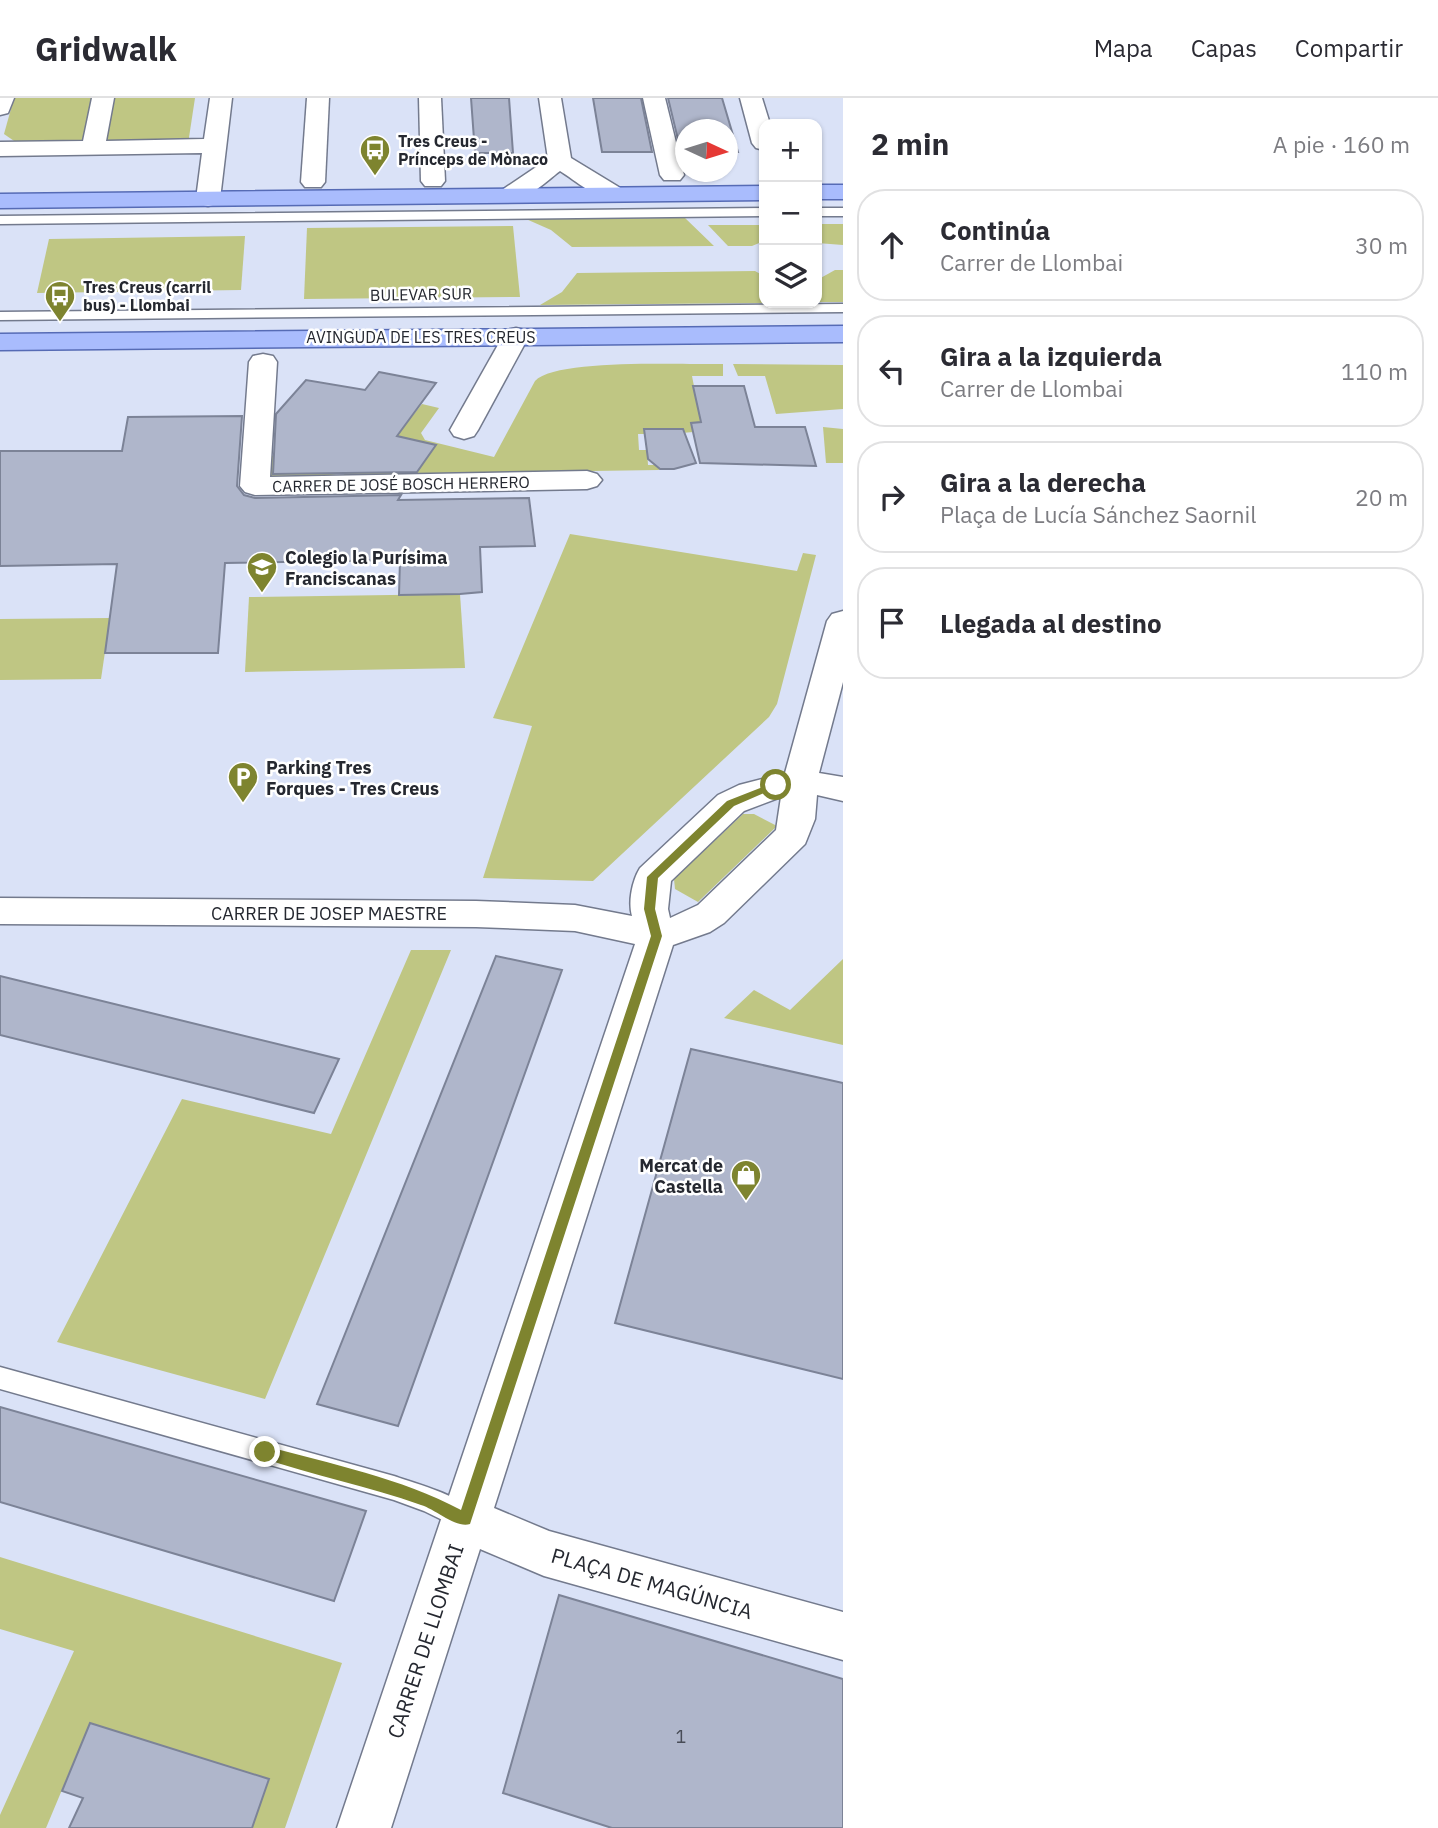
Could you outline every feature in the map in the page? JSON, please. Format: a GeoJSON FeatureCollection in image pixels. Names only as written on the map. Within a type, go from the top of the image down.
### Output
{"type":"FeatureCollection","features":[{"type":"Feature","properties":{"kind":"main road"},"geometry":{"type":"LineString","coordinates":[[0,201],[759,192]]}},
{"type":"Feature","properties":{"kind":"main road"},"geometry":{"type":"LineString","coordinates":[[822,192],[843,192]]}},
{"type":"Feature","properties":{"kind":"main road","name":"AVINGUDA DE LES TRES CREUS"},"geometry":{"type":"LineString","coordinates":[[0,342],[843,334]]}},
{"type":"Feature","properties":{"kind":"street"},"geometry":{"type":"LineString","coordinates":[[0,108],[3,98]]}},
{"type":"Feature","properties":{"kind":"street"},"geometry":{"type":"LineString","coordinates":[[93,148],[103,98]]}},
{"type":"Feature","properties":{"kind":"street"},"geometry":{"type":"LineString","coordinates":[[208,199],[221,98]]}},
{"type":"Feature","properties":{"kind":"street"},"geometry":{"type":"LineString","coordinates":[[313,182],[318,98]]}},
{"type":"Feature","properties":{"kind":"street"},"geometry":{"type":"LineString","coordinates":[[430,98],[433,181]]}},
{"type":"Feature","properties":{"kind":"street"},"geometry":{"type":"LineString","coordinates":[[550,98],[560,161],[613,194]]}},
{"type":"Feature","properties":{"kind":"street"},"geometry":{"type":"LineString","coordinates":[[654,98],[672,175]]}},
{"type":"Feature","properties":{"kind":"street"},"geometry":{"type":"LineString","coordinates":[[751,98],[759,126]]}},
{"type":"Feature","properties":{"kind":"street"},"geometry":{"type":"LineString","coordinates":[[0,149],[215,146]]}},
{"type":"Feature","properties":{"kind":"street"},"geometry":{"type":"LineString","coordinates":[[511,195],[560,161]]}},
{"type":"Feature","properties":{"kind":"street"},"geometry":{"type":"LineString","coordinates":[[464,430],[516,337]]}},
{"type":"Feature","properties":{"kind":"street","name":"CARRER DE JOSÉ BOSCH HERRERO"},"geometry":{"type":"LineString","coordinates":[[263,362],[255,486],[587,480]]}},
{"type":"Feature","properties":{"kind":"street"},"geometry":{"type":"LineString","coordinates":[[843,621],[800,780],[797,819],[792,835],[711,915],[697,923],[657,936],[649,909],[653,877],[731,803],[751,793],[800,780],[843,789]]}},
{"type":"Feature","properties":{"kind":"street","name":"CARRER DE JOSEP MAESTRE"},"geometry":{"type":"LineString","coordinates":[[0,911],[476,914],[575,918],[608,923],[657,936]]}},
{"type":"Feature","properties":{"kind":"street","name":"CARRER DE LLOMBAI"},"geometry":{"type":"LineString","coordinates":[[364,1828],[657,936]]}},
{"type":"Feature","properties":{"kind":"street","name":"PLAÇA DE MAGÚNCIA"},"geometry":{"type":"LineString","coordinates":[[465,1519],[544,1553],[843,1636]]}},
{"type":"Feature","properties":{"kind":"lane"},"geometry":{"type":"LineString","coordinates":[[0,220],[759,212]]}},
{"type":"Feature","properties":{"kind":"lane"},"geometry":{"type":"LineString","coordinates":[[822,212],[843,212]]}},
{"type":"Feature","properties":{"kind":"lane","name":"BULEVAR SUR"},"geometry":{"type":"LineString","coordinates":[[0,316],[843,308]]}},
{"type":"Feature","properties":{"kind":"lane"},"geometry":{"type":"LineString","coordinates":[[0,1378],[394,1488],[433,1502],[465,1519]]}},
{"type":"Feature","properties":{"kind":"green space"},"geometry":{"type":"Polygon","coordinates":[[[14,98],[195,98],[188,144],[17,143],[4,134],[14,98]]]}},
{"type":"Feature","properties":{"kind":"green space"},"geometry":{"type":"Polygon","coordinates":[[[685,218],[714,246],[572,247],[551,230],[526,219],[685,218]]]}},
{"type":"Feature","properties":{"kind":"green space"},"geometry":{"type":"Polygon","coordinates":[[[822,224],[843,224],[843,245],[822,243],[822,224]]]}},
{"type":"Feature","properties":{"kind":"green space"},"geometry":{"type":"Polygon","coordinates":[[[708,225],[759,225],[759,243],[752,246],[728,246],[708,225]]]}},
{"type":"Feature","properties":{"kind":"green space"},"geometry":{"type":"Polygon","coordinates":[[[513,226],[520,297],[304,299],[307,228],[513,226]]]}},
{"type":"Feature","properties":{"kind":"green space"},"geometry":{"type":"Polygon","coordinates":[[[245,236],[241,290],[37,293],[49,239],[245,236]]]}},
{"type":"Feature","properties":{"kind":"green space"},"geometry":{"type":"Polygon","coordinates":[[[835,270],[843,270],[843,302],[822,302],[822,277],[835,270]]]}},
{"type":"Feature","properties":{"kind":"green space"},"geometry":{"type":"Polygon","coordinates":[[[755,271],[759,273],[759,303],[540,305],[562,292],[577,273],[755,271]]]}},
{"type":"Feature","properties":{"kind":"green space"},"geometry":{"type":"Polygon","coordinates":[[[623,364],[723,364],[723,376],[692,376],[701,422],[691,423],[693,432],[682,433],[681,429],[645,429],[645,434],[638,434],[639,450],[647,450],[648,465],[658,465],[659,470],[344,475],[361,454],[435,445],[396,436],[422,404],[439,408],[421,433],[425,440],[494,457],[535,381],[548,374],[568,369],[623,364]]]}},
{"type":"Feature","properties":{"kind":"green space"},"geometry":{"type":"Polygon","coordinates":[[[733,364],[843,365],[843,409],[776,414],[765,376],[738,376],[733,364]]]}},
{"type":"Feature","properties":{"kind":"green space"},"geometry":{"type":"Polygon","coordinates":[[[823,427],[843,429],[843,463],[826,463],[823,427]]]}},
{"type":"Feature","properties":{"kind":"green space"},"geometry":{"type":"Polygon","coordinates":[[[268,455],[282,457],[300,469],[336,475],[267,476],[268,455]]]}},
{"type":"Feature","properties":{"kind":"green space"},"geometry":{"type":"Polygon","coordinates":[[[570,534],[797,571],[803,553],[816,555],[777,704],[769,717],[593,881],[483,878],[532,726],[493,718],[570,534]]]}},
{"type":"Feature","properties":{"kind":"green space"},"geometry":{"type":"Polygon","coordinates":[[[460,594],[465,668],[245,672],[249,597],[460,594]]]}},
{"type":"Feature","properties":{"kind":"green space"},"geometry":{"type":"Polygon","coordinates":[[[110,618],[101,679],[0,680],[0,619],[110,618]]]}},
{"type":"Feature","properties":{"kind":"green space"},"geometry":{"type":"Polygon","coordinates":[[[743,814],[754,814],[777,826],[698,902],[675,889],[674,879],[743,814]]]}},
{"type":"Feature","properties":{"kind":"green space"},"geometry":{"type":"Polygon","coordinates":[[[411,950],[451,950],[265,1399],[57,1342],[182,1099],[331,1134],[411,950]]]}},
{"type":"Feature","properties":{"kind":"green space"},"geometry":{"type":"Polygon","coordinates":[[[843,959],[843,1045],[724,1018],[754,990],[790,1010],[843,959]]]}},
{"type":"Feature","properties":{"kind":"green space"},"geometry":{"type":"Polygon","coordinates":[[[0,1557],[342,1663],[285,1828],[252,1828],[269,1779],[90,1723],[46,1828],[0,1828],[0,1815],[74,1651],[0,1629],[0,1557]]]}},
{"type":"Feature","properties":{"kind":"building"},"geometry":{"type":"Polygon","coordinates":[[[471,98],[509,98],[513,153],[475,153],[471,98]]]}},
{"type":"Feature","properties":{"kind":"building"},"geometry":{"type":"Polygon","coordinates":[[[593,98],[641,98],[652,152],[602,152],[593,98]]]}},
{"type":"Feature","properties":{"kind":"building"},"geometry":{"type":"Polygon","coordinates":[[[668,98],[722,98],[728,119],[675,119],[675,127],[668,98]]]}},
{"type":"Feature","properties":{"kind":"building"},"geometry":{"type":"Polygon","coordinates":[[[379,372],[436,383],[397,436],[436,445],[417,472],[273,474],[276,414],[306,380],[365,390],[379,372]]]}},
{"type":"Feature","properties":{"kind":"building"},"geometry":{"type":"Polygon","coordinates":[[[693,386],[744,386],[755,427],[805,427],[816,466],[700,463],[691,423],[701,422],[693,386]]]}},
{"type":"Feature","properties":{"kind":"building"},"geometry":{"type":"Polygon","coordinates":[[[242,416],[237,486],[244,495],[255,498],[401,495],[398,500],[529,498],[535,546],[480,547],[482,592],[460,594],[399,595],[400,560],[225,563],[218,653],[105,653],[117,564],[0,566],[0,451],[122,451],[128,417],[242,416]]]}},
{"type":"Feature","properties":{"kind":"building"},"geometry":{"type":"Polygon","coordinates":[[[644,429],[683,429],[696,463],[674,469],[660,469],[648,459],[644,429]]]}},
{"type":"Feature","properties":{"kind":"building"},"geometry":{"type":"Polygon","coordinates":[[[496,956],[562,970],[398,1426],[317,1404],[496,956]]]}},
{"type":"Feature","properties":{"kind":"building"},"geometry":{"type":"Polygon","coordinates":[[[0,976],[339,1059],[314,1113],[0,1035],[0,976]]]}},
{"type":"Feature","properties":{"kind":"building","name":"Mercat de Castella"},"geometry":{"type":"Polygon","coordinates":[[[691,1049],[843,1083],[843,1379],[615,1323],[691,1049]]]}},
{"type":"Feature","properties":{"kind":"building"},"geometry":{"type":"Polygon","coordinates":[[[0,1407],[366,1511],[334,1601],[0,1502],[0,1407]]]}},
{"type":"Feature","properties":{"kind":"building"},"geometry":{"type":"Polygon","coordinates":[[[559,1595],[843,1679],[843,1828],[612,1828],[503,1793],[559,1595]]]}},
{"type":"Feature","properties":{"kind":"building"},"geometry":{"type":"Polygon","coordinates":[[[90,1723],[269,1779],[252,1828],[69,1828],[83,1798],[62,1791],[90,1723]]]}},
{"type":"Feature","properties":{"kind":"place","name":"Tres Creus - Prínceps de Mònaco"},"geometry":{"type":"Point","coordinates":[375,177]}},
{"type":"Feature","properties":{"kind":"place","name":"Tres Creus (carril bus) - Llombai"},"geometry":{"type":"Point","coordinates":[60,323]}},
{"type":"Feature","properties":{"kind":"place","name":"Colegio la Purísima Franciscanas"},"geometry":{"type":"Point","coordinates":[262,594]}},
{"type":"Feature","properties":{"kind":"place","name":"Parking Tres Forques - Tres Creus"},"geometry":{"type":"Point","coordinates":[243,804]}},
{"type":"Feature","properties":{"kind":"place","name":"Mercat de Castella"},"geometry":{"type":"Point","coordinates":[746,1202]}},
{"type":"Feature","properties":{"kind":"route"},"geometry":{"type":"LineString","coordinates":[[265,1452],[394,1488],[433,1502],[465,1519],[657,936],[649,909],[653,877],[731,803],[776,785]]}}]}
